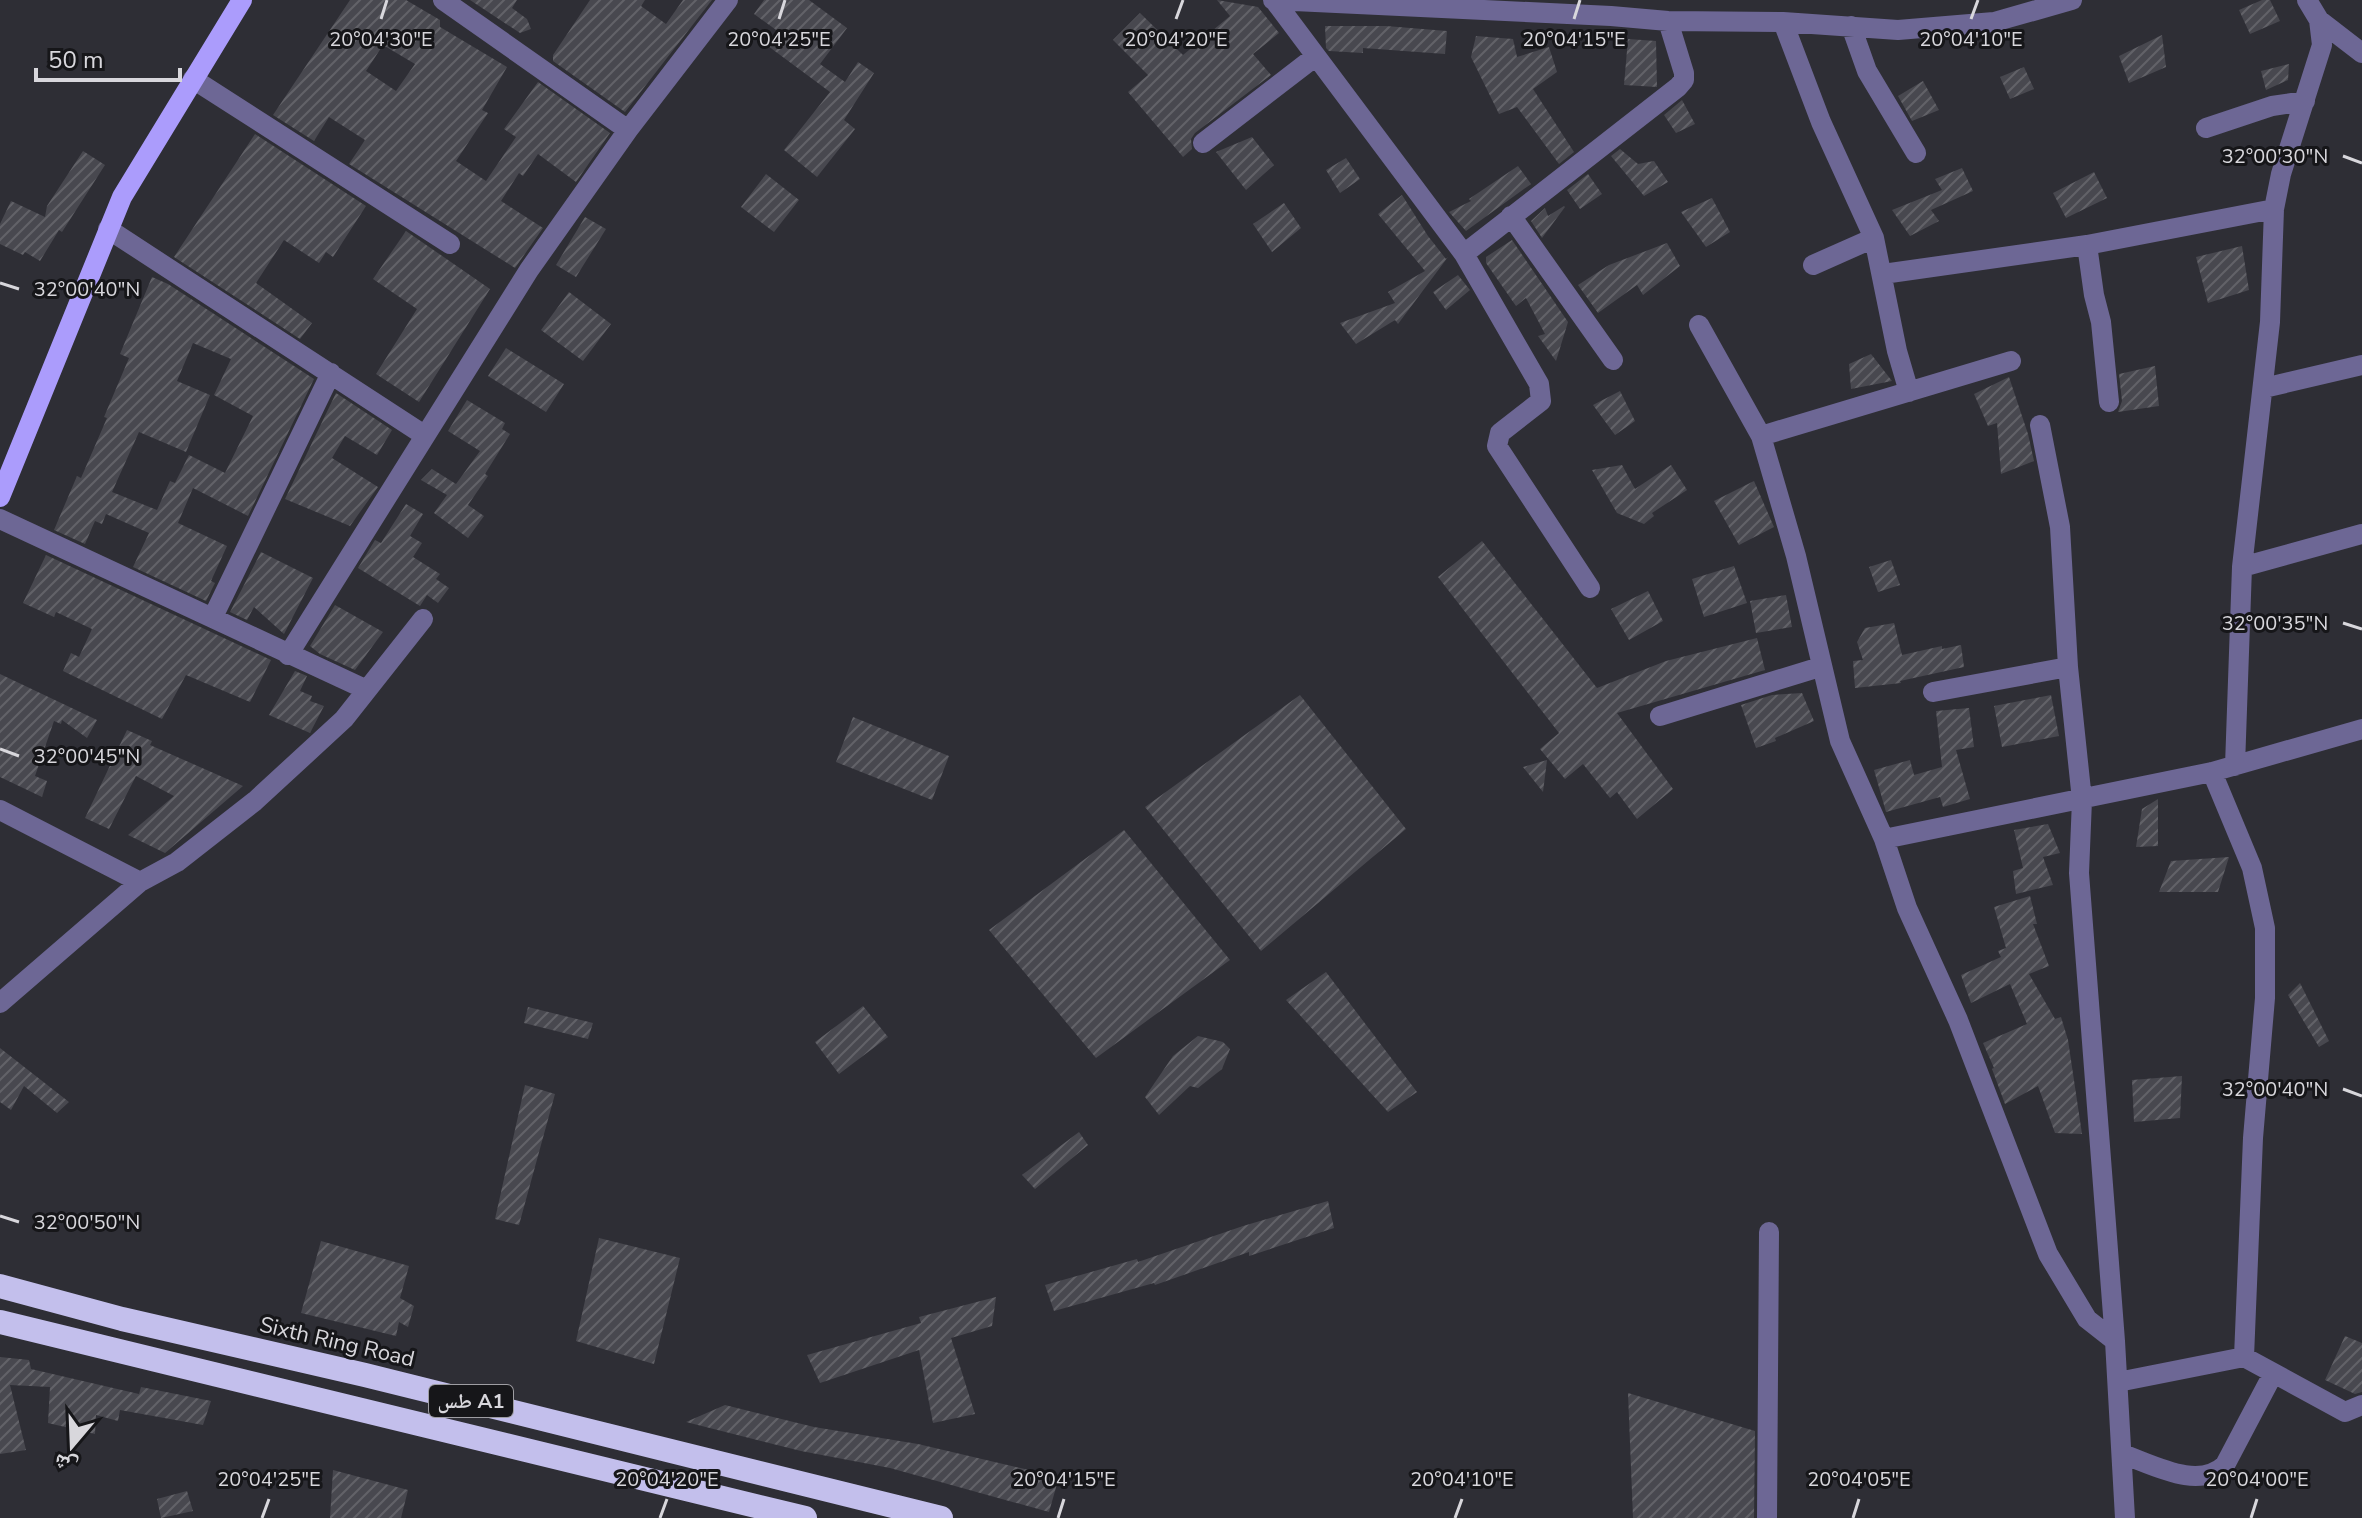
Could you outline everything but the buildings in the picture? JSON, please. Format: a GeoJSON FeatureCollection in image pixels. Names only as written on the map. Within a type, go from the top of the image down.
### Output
{"type":"FeatureCollection","features":[{"type":"Feature","properties":{"kind":"highway","name":"Sixth Ring Road"},"geometry":{"type":"LineString","coordinates":[[0,1286],[122,1319],[365,1375],[941,1518]]}},
{"type":"Feature","properties":{"kind":"highway","name":"طس A1"},"geometry":{"type":"LineString","coordinates":[[0,1322],[754,1511],[805,1518]]}},
{"type":"Feature","properties":{"kind":"main road"},"geometry":{"type":"LineString","coordinates":[[0,497],[131,179],[242,0]]}},
{"type":"Feature","properties":{"kind":"street"},"geometry":{"type":"LineString","coordinates":[[443,0],[628,130]]}},
{"type":"Feature","properties":{"kind":"street"},"geometry":{"type":"LineString","coordinates":[[288,655],[529,270],[628,130],[728,0]]}},
{"type":"Feature","properties":{"kind":"street"},"geometry":{"type":"LineString","coordinates":[[1274,0],[1611,8],[1668,21],[1783,22],[1898,30],[1994,22],[2072,0]]}},
{"type":"Feature","properties":{"kind":"street"},"geometry":{"type":"LineString","coordinates":[[1274,0],[1464,254],[1541,390],[1538,405],[1500,433],[1497,446],[1590,588]]}},
{"type":"Feature","properties":{"kind":"street"},"geometry":{"type":"LineString","coordinates":[[2307,0],[2319,20],[2362,53]]}},
{"type":"Feature","properties":{"kind":"street"},"geometry":{"type":"LineString","coordinates":[[2235,766],[2242,567],[2270,322],[2274,209],[2281,174],[2321,54],[2319,20]]}},
{"type":"Feature","properties":{"kind":"street"},"geometry":{"type":"LineString","coordinates":[[1464,254],[1678,87],[1684,80],[1684,73],[1668,21]]}},
{"type":"Feature","properties":{"kind":"street"},"geometry":{"type":"LineString","coordinates":[[1783,22],[1821,122],[1874,238],[1897,351],[1909,392]]}},
{"type":"Feature","properties":{"kind":"street"},"geometry":{"type":"LineString","coordinates":[[1851,26],[1867,71],[1916,153]]}},
{"type":"Feature","properties":{"kind":"street"},"geometry":{"type":"LineString","coordinates":[[1203,143],[1316,56]]}},
{"type":"Feature","properties":{"kind":"street"},"geometry":{"type":"LineString","coordinates":[[193,79],[450,244]]}},
{"type":"Feature","properties":{"kind":"street"},"geometry":{"type":"LineString","coordinates":[[2206,128],[2272,106],[2305,101]]}},
{"type":"Feature","properties":{"kind":"street"},"geometry":{"type":"LineString","coordinates":[[1883,274],[2087,245],[2274,209]]}},
{"type":"Feature","properties":{"kind":"street"},"geometry":{"type":"LineString","coordinates":[[1511,216],[1613,360]]}},
{"type":"Feature","properties":{"kind":"street"},"geometry":{"type":"LineString","coordinates":[[108,229],[424,435]]}},
{"type":"Feature","properties":{"kind":"street"},"geometry":{"type":"LineString","coordinates":[[1813,265],[1874,238]]}},
{"type":"Feature","properties":{"kind":"street"},"geometry":{"type":"LineString","coordinates":[[2087,245],[2101,322],[2109,402]]}},
{"type":"Feature","properties":{"kind":"street"},"geometry":{"type":"LineString","coordinates":[[1699,325],[1761,436],[1796,556],[1840,741],[1884,839],[1907,908],[1958,1020],[2048,1254],[2087,1319],[2115,1341]]}},
{"type":"Feature","properties":{"kind":"street"},"geometry":{"type":"LineString","coordinates":[[1761,436],[2011,361]]}},
{"type":"Feature","properties":{"kind":"street"},"geometry":{"type":"LineString","coordinates":[[2264,388],[2362,365]]}},
{"type":"Feature","properties":{"kind":"street"},"geometry":{"type":"LineString","coordinates":[[213,617],[331,373]]}},
{"type":"Feature","properties":{"kind":"street"},"geometry":{"type":"LineString","coordinates":[[2040,425],[2060,527],[2068,667],[2082,800],[2079,873],[2118,1382],[2125,1518]]}},
{"type":"Feature","properties":{"kind":"street"},"geometry":{"type":"LineString","coordinates":[[0,519],[367,690]]}},
{"type":"Feature","properties":{"kind":"street"},"geometry":{"type":"LineString","coordinates":[[2242,567],[2362,534]]}},
{"type":"Feature","properties":{"kind":"street"},"geometry":{"type":"LineString","coordinates":[[0,1003],[140,882],[177,862],[255,801],[344,719],[423,619]]}},
{"type":"Feature","properties":{"kind":"street"},"geometry":{"type":"LineString","coordinates":[[1660,716],[1820,667]]}},
{"type":"Feature","properties":{"kind":"street"},"geometry":{"type":"LineString","coordinates":[[1933,692],[2068,667]]}},
{"type":"Feature","properties":{"kind":"street"},"geometry":{"type":"LineString","coordinates":[[1884,839],[2212,772],[2362,729]]}},
{"type":"Feature","properties":{"kind":"street"},"geometry":{"type":"LineString","coordinates":[[2212,772],[2252,868],[2265,928],[2265,998],[2253,1138],[2244,1357]]}},
{"type":"Feature","properties":{"kind":"street"},"geometry":{"type":"LineString","coordinates":[[0,810],[140,882]]}},
{"type":"Feature","properties":{"kind":"street"},"geometry":{"type":"LineString","coordinates":[[1767,1518],[1769,1232]]}},
{"type":"Feature","properties":{"kind":"street"},"geometry":{"type":"LineString","coordinates":[[2118,1382],[2244,1357],[2345,1412],[2362,1405]]}},
{"type":"Feature","properties":{"kind":"street"},"geometry":{"type":"LineString","coordinates":[[2122,1454],[2187,1475],[2207,1477],[2216,1473],[2225,1465],[2273,1374]]}}]}
